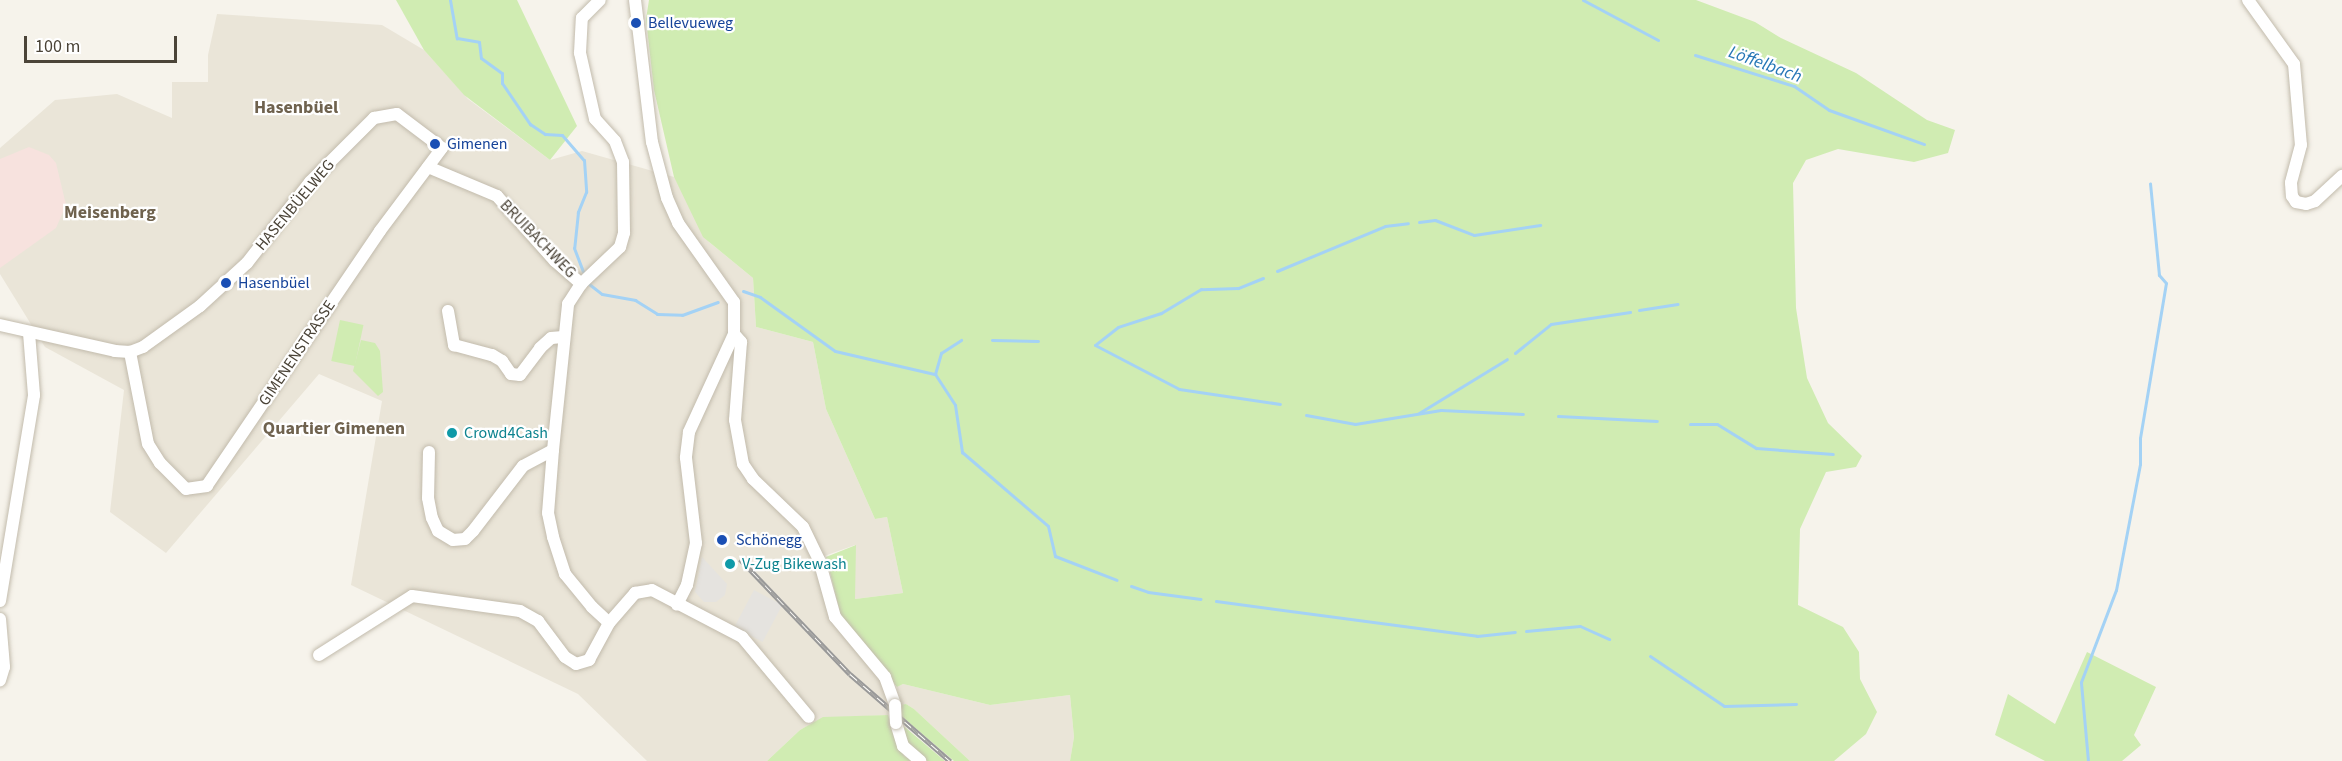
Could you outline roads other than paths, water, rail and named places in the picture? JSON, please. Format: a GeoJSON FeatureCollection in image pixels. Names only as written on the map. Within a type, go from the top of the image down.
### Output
{"type":"FeatureCollection","features":[{"type":"Feature","properties":{"kind":"street"},"geometry":{"type":"LineString","coordinates":[[600,0],[582,18],[580,53],[595,119],[615,141],[623,162],[624,233],[620,247],[581,284],[568,304],[563,337],[548,513],[555,546],[573,585],[609,623]]}},
{"type":"Feature","properties":{"kind":"street"},"geometry":{"type":"LineString","coordinates":[[635,0],[652,142],[667,198],[678,223],[734,302],[734,334],[689,432],[686,458],[696,543],[687,585],[677,605]]}},
{"type":"Feature","properties":{"kind":"street"},"geometry":{"type":"LineString","coordinates":[[2248,0],[2294,64],[2301,145],[2291,183],[2292,196],[2306,204],[2315,201],[2342,176]]}},
{"type":"Feature","properties":{"kind":"street","name":"HASENBÜELWEG"},"geometry":{"type":"LineString","coordinates":[[130,352],[152,342],[226,283],[260,248],[310,182],[374,118],[397,114],[442,148],[428,167]]}},
{"type":"Feature","properties":{"kind":"street","name":"BRUIBACHWEG"},"geometry":{"type":"LineString","coordinates":[[428,167],[497,196],[555,261],[581,284]]}},
{"type":"Feature","properties":{"kind":"street","name":"GIMENENSTRASSE"},"geometry":{"type":"LineString","coordinates":[[130,352],[148,444],[160,463],[186,489],[207,486],[380,231],[428,167]]}},
{"type":"Feature","properties":{"kind":"street"},"geometry":{"type":"LineString","coordinates":[[448,311],[454,345],[492,355],[502,361],[511,374],[520,375],[540,348],[551,338],[563,337]]}},
{"type":"Feature","properties":{"kind":"street"},"geometry":{"type":"LineString","coordinates":[[0,326],[130,352]]}},
{"type":"Feature","properties":{"kind":"street"},"geometry":{"type":"LineString","coordinates":[[0,600],[34,395],[29,333]]}},
{"type":"Feature","properties":{"kind":"street"},"geometry":{"type":"LineString","coordinates":[[734,334],[741,342],[735,420],[743,464],[753,479],[803,527],[819,560],[835,617],[885,677],[895,705],[896,723],[903,746],[920,761]]}},
{"type":"Feature","properties":{"kind":"street"},"geometry":{"type":"LineString","coordinates":[[429,452],[432,518],[438,531],[453,540],[465,539],[473,531],[523,466],[553,450]]}},
{"type":"Feature","properties":{"kind":"street"},"geometry":{"type":"LineString","coordinates":[[319,655],[412,596],[520,611],[538,621],[565,657],[576,664],[589,660],[609,623],[635,593],[644,588],[742,637],[809,717]]}},
{"type":"Feature","properties":{"kind":"street"},"geometry":{"type":"LineString","coordinates":[[0,619],[4,667],[0,680]]}},
{"type":"Feature","properties":{"kind":"waterway","name":"BRUIBACHWEG"},"geometry":{"type":"LineString","coordinates":[[450,0],[457,38],[479,42],[481,58],[502,73],[502,83],[530,124],[545,134],[562,135],[584,160],[586,192],[578,212],[574,248],[583,271]]}},
{"type":"Feature","properties":{"kind":"waterway","name":"Löffelbach"},"geometry":{"type":"LineString","coordinates":[[1583,0],[1658,40]]}},
{"type":"Feature","properties":{"kind":"waterway","name":"Löffelbach"},"geometry":{"type":"LineString","coordinates":[[1695,55],[1794,86],[1829,110],[1924,144]]}},
{"type":"Feature","properties":{"kind":"waterway"},"geometry":{"type":"LineString","coordinates":[[2088,761],[2081,682],[2116,590],[2140,464],[2140,438],[2166,283],[2159,275],[2150,183]]}},
{"type":"Feature","properties":{"kind":"waterway"},"geometry":{"type":"LineString","coordinates":[[1419,222],[1435,220],[1474,235],[1540,225]]}},
{"type":"Feature","properties":{"kind":"waterway"},"geometry":{"type":"LineString","coordinates":[[1277,271],[1385,226],[1408,223]]}},
{"type":"Feature","properties":{"kind":"waterway"},"geometry":{"type":"LineString","coordinates":[[1263,278],[1238,288],[1201,289],[1161,313],[1118,327],[1095,345],[1179,389],[1280,404]]}},
{"type":"Feature","properties":{"kind":"waterway","name":"BRUIBACHWEG"},"geometry":{"type":"LineString","coordinates":[[589,284],[602,294],[635,300],[657,314],[682,315],[718,302]]}},
{"type":"Feature","properties":{"kind":"waterway","name":"BRUIBACHWEG"},"geometry":{"type":"LineString","coordinates":[[743,291],[760,297],[835,351],[935,374],[941,353],[961,340]]}},
{"type":"Feature","properties":{"kind":"waterway"},"geometry":{"type":"LineString","coordinates":[[1639,310],[1678,304]]}},
{"type":"Feature","properties":{"kind":"waterway"},"geometry":{"type":"LineString","coordinates":[[1515,353],[1551,324],[1630,312]]}},
{"type":"Feature","properties":{"kind":"waterway"},"geometry":{"type":"LineString","coordinates":[[992,340],[1038,341]]}},
{"type":"Feature","properties":{"kind":"waterway"},"geometry":{"type":"LineString","coordinates":[[1419,413],[1507,359]]}},
{"type":"Feature","properties":{"kind":"waterway"},"geometry":{"type":"LineString","coordinates":[[935,374],[955,405],[962,452],[1048,526],[1055,556],[1117,580]]}},
{"type":"Feature","properties":{"kind":"waterway"},"geometry":{"type":"LineString","coordinates":[[1306,415],[1355,424],[1441,410],[1523,414]]}},
{"type":"Feature","properties":{"kind":"waterway"},"geometry":{"type":"LineString","coordinates":[[1558,416],[1657,421]]}},
{"type":"Feature","properties":{"kind":"waterway"},"geometry":{"type":"LineString","coordinates":[[1690,424],[1717,424],[1756,448],[1833,454]]}},
{"type":"Feature","properties":{"kind":"waterway"},"geometry":{"type":"LineString","coordinates":[[1131,586],[1148,592],[1201,599]]}},
{"type":"Feature","properties":{"kind":"waterway"},"geometry":{"type":"LineString","coordinates":[[1216,601],[1477,636],[1515,632]]}},
{"type":"Feature","properties":{"kind":"waterway"},"geometry":{"type":"LineString","coordinates":[[1526,631],[1580,626],[1609,639]]}},
{"type":"Feature","properties":{"kind":"waterway"},"geometry":{"type":"LineString","coordinates":[[1650,656],[1724,706],[1796,704]]}},
{"type":"Feature","properties":{"kind":"railway"},"geometry":{"type":"LineString","coordinates":[[740,559],[850,674],[950,761]]}},
{"type":"Feature","properties":{"kind":"place","name":"Bellevueweg"},"geometry":{"type":"Point","coordinates":[636,23]}},
{"type":"Feature","properties":{"kind":"place","name":"Gimenen"},"geometry":{"type":"Point","coordinates":[435,144]}},
{"type":"Feature","properties":{"kind":"place","name":"Hasenbüel"},"geometry":{"type":"Point","coordinates":[226,283]}},
{"type":"Feature","properties":{"kind":"place","name":"Crowd4Cash"},"geometry":{"type":"Point","coordinates":[452,433]}},
{"type":"Feature","properties":{"kind":"place","name":"Schönegg"},"geometry":{"type":"Point","coordinates":[722,540]}},
{"type":"Feature","properties":{"kind":"place","name":"V-Zug Bikewash"},"geometry":{"type":"Point","coordinates":[730,564]}},
{"type":"Feature","properties":{"kind":"district","name":"Hasenbüel"},"geometry":{"type":"Point","coordinates":[296,108]}},
{"type":"Feature","properties":{"kind":"district","name":"Meisenberg"},"geometry":{"type":"Point","coordinates":[110,213]}},
{"type":"Feature","properties":{"kind":"district","name":"Quartier Gimenen"},"geometry":{"type":"Point","coordinates":[334,429]}}]}
